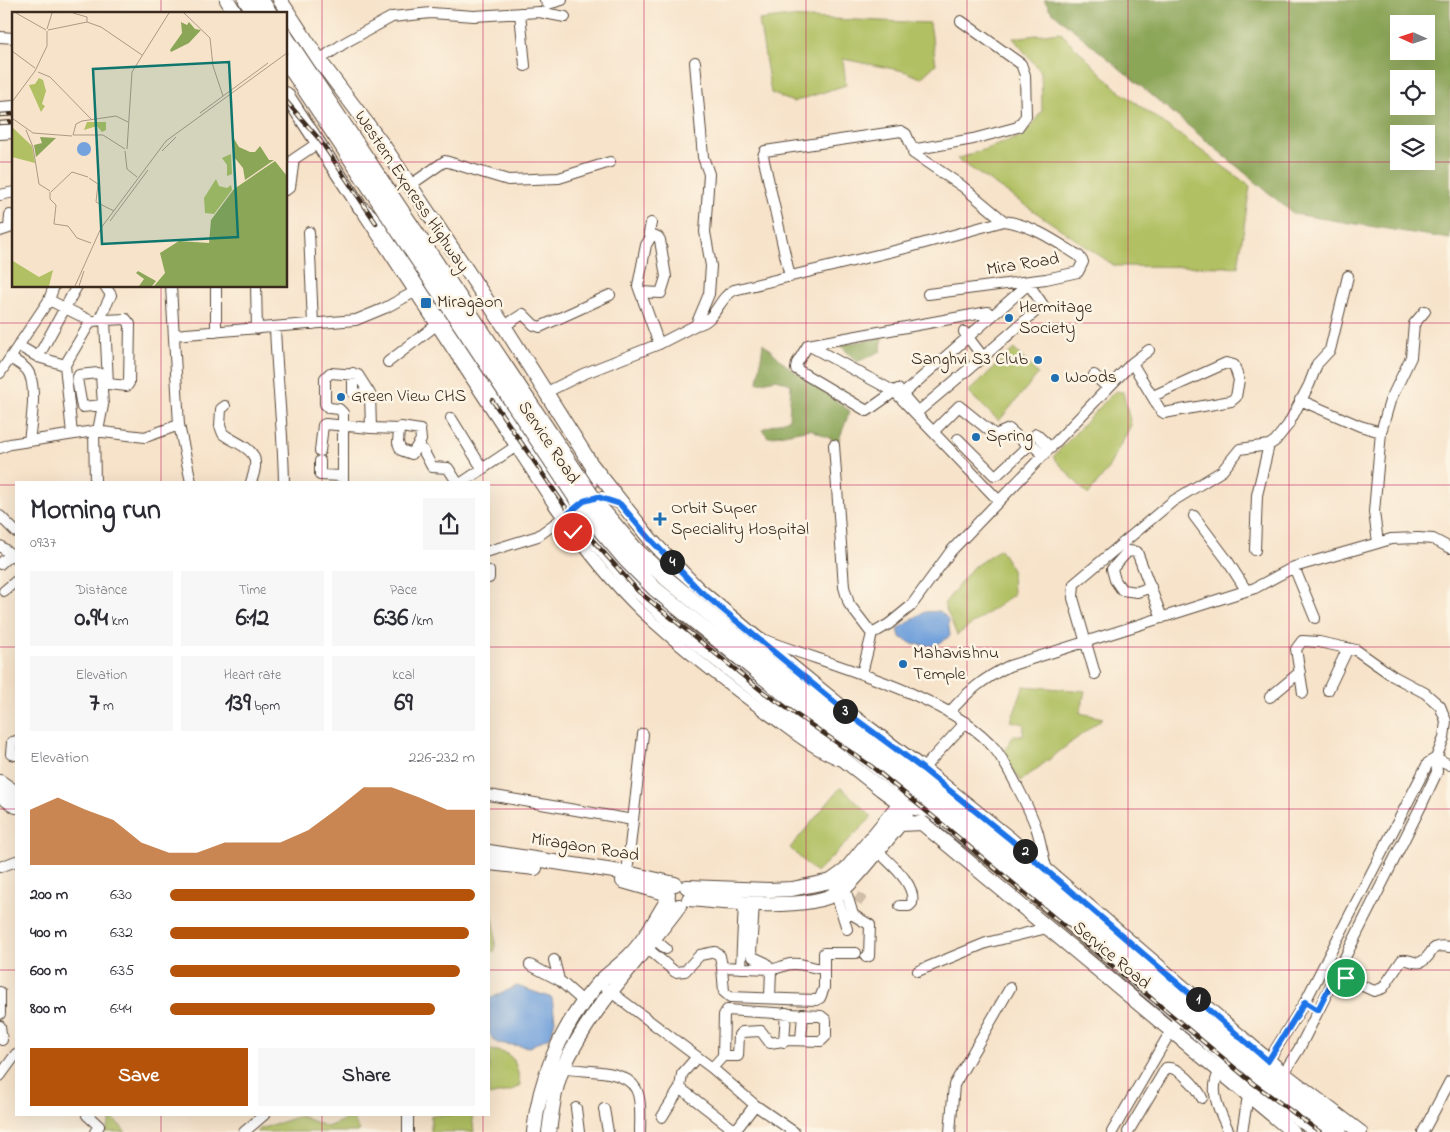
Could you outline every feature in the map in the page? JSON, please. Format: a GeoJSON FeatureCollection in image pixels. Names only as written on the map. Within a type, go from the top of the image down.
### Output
{"type":"FeatureCollection","features":[{"type":"Feature","properties":{"kind":"highway"},"geometry":{"type":"LineString","coordinates":[[246,0],[254,12]]}},
{"type":"Feature","properties":{"kind":"highway"},"geometry":{"type":"LineString","coordinates":[[261,0],[269,12]]}},
{"type":"Feature","properties":{"kind":"highway","name":"Western Express Highway"},"geometry":{"type":"LineString","coordinates":[[288,41],[597,504],[636,550],[785,685]]}},
{"type":"Feature","properties":{"kind":"highway","name":"Western Express Highway"},"geometry":{"type":"LineString","coordinates":[[288,64],[586,513],[626,560],[655,589],[785,685],[911,786],[1009,853],[1183,1011],[1262,1090],[1318,1132]]}},
{"type":"Feature","properties":{"kind":"highway","name":"Western Express Highway"},"geometry":{"type":"LineString","coordinates":[[911,786],[929,810],[1183,1011],[1264,1066],[1339,1132]]}},
{"type":"Feature","properties":{"kind":"main road"},"geometry":{"type":"LineString","coordinates":[[226,0],[235,12]]}},
{"type":"Feature","properties":{"kind":"main road"},"geometry":{"type":"LineString","coordinates":[[280,0],[288,12]]}},
{"type":"Feature","properties":{"kind":"main road"},"geometry":{"type":"LineString","coordinates":[[288,12],[410,186],[504,326],[591,464],[620,504],[651,540],[699,590],[854,718],[911,786],[1047,870],[1264,1066]]}},
{"type":"Feature","properties":{"kind":"main road"},"geometry":{"type":"LineString","coordinates":[[288,42],[305,38]]}},
{"type":"Feature","properties":{"kind":"main road"},"geometry":{"type":"LineString","coordinates":[[288,67],[320,60]]}},
{"type":"Feature","properties":{"kind":"main road","name":"Service Road"},"geometry":{"type":"LineString","coordinates":[[288,97],[360,207],[390,234],[418,290],[567,515],[690,646],[847,764],[911,786],[913,810]]}},
{"type":"Feature","properties":{"kind":"main road"},"geometry":{"type":"LineString","coordinates":[[0,782],[15,793]]}},
{"type":"Feature","properties":{"kind":"main road","name":"Miragaon Road"},"geometry":{"type":"LineString","coordinates":[[843,889],[845,871],[911,786]]}},
{"type":"Feature","properties":{"kind":"main road"},"geometry":{"type":"LineString","coordinates":[[0,795],[15,805]]}},
{"type":"Feature","properties":{"kind":"main road"},"geometry":{"type":"LineString","coordinates":[[843,889],[913,810],[929,810]]}},
{"type":"Feature","properties":{"kind":"main road","name":"Service Road"},"geometry":{"type":"LineString","coordinates":[[900,824],[922,823],[1293,1132]]}},
{"type":"Feature","properties":{"kind":"main road","name":"Miragaon Road"},"geometry":{"type":"LineString","coordinates":[[490,852],[627,872],[678,895],[792,889],[843,889]]}},
{"type":"Feature","properties":{"kind":"main road","name":"Miragaon Road"},"geometry":{"type":"LineString","coordinates":[[490,863],[628,882],[678,895],[749,903],[809,902],[843,889]]}},
{"type":"Feature","properties":{"kind":"main road"},"geometry":{"type":"LineString","coordinates":[[549,1132],[553,1100],[566,1063],[594,1012],[610,990],[651,944],[678,895]]}},
{"type":"Feature","properties":{"kind":"main road"},"geometry":{"type":"LineString","coordinates":[[534,1132],[546,1073],[556,1051],[584,1002],[596,985],[628,957],[678,895]]}},
{"type":"Feature","properties":{"kind":"main road"},"geometry":{"type":"LineString","coordinates":[[556,1051],[566,1063]]}},
{"type":"Feature","properties":{"kind":"main road"},"geometry":{"type":"LineString","coordinates":[[1280,1080],[1360,1132]]}},
{"type":"Feature","properties":{"kind":"street"},"geometry":{"type":"LineString","coordinates":[[545,0],[548,4],[562,0]]}},
{"type":"Feature","properties":{"kind":"street"},"geometry":{"type":"LineString","coordinates":[[320,60],[346,42],[392,17],[432,14],[474,16],[540,12],[565,16]]}},
{"type":"Feature","properties":{"kind":"street"},"geometry":{"type":"LineString","coordinates":[[520,14],[525,66]]}},
{"type":"Feature","properties":{"kind":"street"},"geometry":{"type":"LineString","coordinates":[[914,152],[1018,127],[1026,116],[1025,75],[1021,64],[961,21]]}},
{"type":"Feature","properties":{"kind":"street"},"geometry":{"type":"LineString","coordinates":[[695,62],[703,157],[709,174],[705,232],[711,266],[709,294],[696,325]]}},
{"type":"Feature","properties":{"kind":"street"},"geometry":{"type":"LineString","coordinates":[[790,277],[762,156],[765,151],[901,131],[906,134],[916,157],[962,186],[1004,221]]}},
{"type":"Feature","properties":{"kind":"street"},"geometry":{"type":"LineString","coordinates":[[288,188],[290,187],[294,159],[318,143]]}},
{"type":"Feature","properties":{"kind":"street"},"geometry":{"type":"LineString","coordinates":[[410,186],[445,161],[508,180],[559,178],[610,162]]}},
{"type":"Feature","properties":{"kind":"street"},"geometry":{"type":"LineString","coordinates":[[0,230],[9,228],[10,215]]}},
{"type":"Feature","properties":{"kind":"street"},"geometry":{"type":"LineString","coordinates":[[545,393],[583,374],[659,344],[696,325],[706,322],[730,292],[1004,221]]}},
{"type":"Feature","properties":{"kind":"street","name":"Mira Road"},"geometry":{"type":"LineString","coordinates":[[928,294],[1046,279],[1082,270],[1083,262],[1079,256],[1042,233],[1014,222],[1004,221]]}},
{"type":"Feature","properties":{"kind":"street"},"geometry":{"type":"LineString","coordinates":[[640,292],[661,293],[666,282],[660,240],[648,232],[651,224]]}},
{"type":"Feature","properties":{"kind":"street"},"geometry":{"type":"LineString","coordinates":[[309,232],[313,324]]}},
{"type":"Feature","properties":{"kind":"street"},"geometry":{"type":"LineString","coordinates":[[652,235],[646,245],[638,283],[659,344]]}},
{"type":"Feature","properties":{"kind":"street"},"geometry":{"type":"LineString","coordinates":[[1095,674],[1073,598],[1074,584],[1173,501],[1222,471],[1240,449],[1269,445],[1282,434],[1317,364],[1330,350],[1348,276]]}},
{"type":"Feature","properties":{"kind":"street"},"geometry":{"type":"LineString","coordinates":[[988,312],[808,344],[797,363],[796,369],[867,411],[895,392],[966,335],[1027,286],[1043,301],[1042,307],[920,410],[916,410],[903,395],[904,393],[966,335],[988,312],[1014,290],[1020,281]]}},
{"type":"Feature","properties":{"kind":"street"},"geometry":{"type":"LineString","coordinates":[[0,374],[48,300],[53,288]]}},
{"type":"Feature","properties":{"kind":"street"},"geometry":{"type":"LineString","coordinates":[[38,357],[76,288]]}},
{"type":"Feature","properties":{"kind":"street"},"geometry":{"type":"LineString","coordinates":[[72,434],[65,365],[98,320],[110,296],[106,288]]}},
{"type":"Feature","properties":{"kind":"street"},"geometry":{"type":"LineString","coordinates":[[171,288],[179,426],[190,481]]}},
{"type":"Feature","properties":{"kind":"street"},"geometry":{"type":"LineString","coordinates":[[216,288],[216,332]]}},
{"type":"Feature","properties":{"kind":"street"},"geometry":{"type":"LineString","coordinates":[[256,288],[257,329]]}},
{"type":"Feature","properties":{"kind":"street"},"geometry":{"type":"LineString","coordinates":[[174,335],[356,320],[385,308],[418,290],[435,326],[450,338],[515,447],[536,470]]}},
{"type":"Feature","properties":{"kind":"street"},"geometry":{"type":"LineString","coordinates":[[504,326],[523,314],[534,326],[540,327],[610,295]]}},
{"type":"Feature","properties":{"kind":"street"},"geometry":{"type":"LineString","coordinates":[[48,300],[98,320],[126,319],[130,324],[129,383],[126,386],[108,384],[98,320]]}},
{"type":"Feature","properties":{"kind":"street"},"geometry":{"type":"LineString","coordinates":[[1378,543],[1374,512],[1381,432],[1390,401],[1411,357],[1414,324],[1424,311]]}},
{"type":"Feature","properties":{"kind":"street"},"geometry":{"type":"LineString","coordinates":[[388,362],[435,326]]}},
{"type":"Feature","properties":{"kind":"street"},"geometry":{"type":"LineString","coordinates":[[275,327],[276,376],[283,422],[284,481]]}},
{"type":"Feature","properties":{"kind":"street"},"geometry":{"type":"LineString","coordinates":[[966,335],[983,357]]}},
{"type":"Feature","properties":{"kind":"street"},"geometry":{"type":"LineString","coordinates":[[808,344],[895,392],[999,501]]}},
{"type":"Feature","properties":{"kind":"street"},"geometry":{"type":"LineString","coordinates":[[19,346],[38,357],[65,365]]}},
{"type":"Feature","properties":{"kind":"street"},"geometry":{"type":"LineString","coordinates":[[862,673],[872,634],[889,624],[911,606],[951,551],[1132,363],[1148,350]]}},
{"type":"Feature","properties":{"kind":"street"},"geometry":{"type":"LineString","coordinates":[[11,358],[28,371],[30,380],[32,415],[29,441]]}},
{"type":"Feature","properties":{"kind":"street"},"geometry":{"type":"LineString","coordinates":[[1132,363],[1152,396],[1164,412],[1231,402],[1236,397],[1240,380],[1234,365],[1226,363],[1152,396]]}},
{"type":"Feature","properties":{"kind":"street"},"geometry":{"type":"LineString","coordinates":[[371,428],[370,394],[364,381],[353,373],[330,373],[325,378],[325,404],[328,408],[341,410],[343,413],[344,426],[342,480],[320,475],[323,425],[344,426],[371,428],[399,429]]}},
{"type":"Feature","properties":{"kind":"street"},"geometry":{"type":"LineString","coordinates":[[353,373],[353,392],[370,394]]}},
{"type":"Feature","properties":{"kind":"street"},"geometry":{"type":"LineString","coordinates":[[1094,375],[1108,388]]}},
{"type":"Feature","properties":{"kind":"street"},"geometry":{"type":"LineString","coordinates":[[1300,400],[1360,426],[1381,432]]}},
{"type":"Feature","properties":{"kind":"street"},"geometry":{"type":"LineString","coordinates":[[95,481],[96,431],[103,405]]}},
{"type":"Feature","properties":{"kind":"street"},"geometry":{"type":"LineString","coordinates":[[225,406],[221,409],[220,420],[223,434],[248,447],[254,454],[255,473],[251,481]]}},
{"type":"Feature","properties":{"kind":"street"},"geometry":{"type":"LineString","coordinates":[[934,432],[959,406],[994,435],[1009,429],[1026,444],[1026,448],[998,474],[994,475],[958,439]]}},
{"type":"Feature","properties":{"kind":"street"},"geometry":{"type":"LineString","coordinates":[[451,418],[482,468]]}},
{"type":"Feature","properties":{"kind":"street"},"geometry":{"type":"LineString","coordinates":[[0,448],[10,444],[96,431],[145,437],[179,426]]}},
{"type":"Feature","properties":{"kind":"street"},"geometry":{"type":"LineString","coordinates":[[0,436],[10,444]]}},
{"type":"Feature","properties":{"kind":"street"},"geometry":{"type":"LineString","coordinates":[[1033,438],[1047,452]]}},
{"type":"Feature","properties":{"kind":"street"},"geometry":{"type":"LineString","coordinates":[[834,445],[844,587],[849,604],[872,634]]}},
{"type":"Feature","properties":{"kind":"street"},"geometry":{"type":"LineString","coordinates":[[1255,550],[1257,495],[1269,445]]}},
{"type":"Feature","properties":{"kind":"street"},"geometry":{"type":"LineString","coordinates":[[464,481],[515,447]]}},
{"type":"Feature","properties":{"kind":"street"},"geometry":{"type":"LineString","coordinates":[[423,450],[432,467],[448,468],[456,481]]}},
{"type":"Feature","properties":{"kind":"street"},"geometry":{"type":"LineString","coordinates":[[490,551],[538,536],[584,501],[592,490],[591,464]]}},
{"type":"Feature","properties":{"kind":"street"},"geometry":{"type":"LineString","coordinates":[[584,501],[598,497],[620,504]]}},
{"type":"Feature","properties":{"kind":"street"},"geometry":{"type":"LineString","coordinates":[[0,516],[15,531]]}},
{"type":"Feature","properties":{"kind":"street"},"geometry":{"type":"LineString","coordinates":[[1194,516],[1228,560],[1246,590]]}},
{"type":"Feature","properties":{"kind":"street"},"geometry":{"type":"LineString","coordinates":[[949,712],[968,691],[991,675],[1009,666],[1255,588],[1294,567],[1392,539],[1433,539],[1450,548]]}},
{"type":"Feature","properties":{"kind":"street"},"geometry":{"type":"LineString","coordinates":[[0,540],[14,554]]}},
{"type":"Feature","properties":{"kind":"street"},"geometry":{"type":"LineString","coordinates":[[0,546],[14,554]]}},
{"type":"Feature","properties":{"kind":"street"},"geometry":{"type":"LineString","coordinates":[[0,564],[14,554]]}},
{"type":"Feature","properties":{"kind":"street"},"geometry":{"type":"LineString","coordinates":[[1294,567],[1315,618]]}},
{"type":"Feature","properties":{"kind":"street"},"geometry":{"type":"LineString","coordinates":[[4,590],[15,582]]}},
{"type":"Feature","properties":{"kind":"street"},"geometry":{"type":"LineString","coordinates":[[1150,587],[1162,618]]}},
{"type":"Feature","properties":{"kind":"street"},"geometry":{"type":"LineString","coordinates":[[754,636],[812,658],[862,673],[949,712],[966,722],[995,748],[1005,763],[1037,828],[1047,870]]}},
{"type":"Feature","properties":{"kind":"street"},"geometry":{"type":"LineString","coordinates":[[1264,1066],[1305,1002],[1428,763],[1436,758],[1447,739],[1446,721],[1440,706],[1425,693],[1393,676],[1356,650],[1319,642],[1302,642],[1296,649],[1303,693]]}},
{"type":"Feature","properties":{"kind":"street"},"geometry":{"type":"LineString","coordinates":[[1328,690],[1348,648]]}},
{"type":"Feature","properties":{"kind":"street"},"geometry":{"type":"LineString","coordinates":[[1270,697],[1300,672]]}},
{"type":"Feature","properties":{"kind":"street"},"geometry":{"type":"LineString","coordinates":[[911,786],[966,722]]}},
{"type":"Feature","properties":{"kind":"street"},"geometry":{"type":"LineString","coordinates":[[627,872],[643,734]]}},
{"type":"Feature","properties":{"kind":"street"},"geometry":{"type":"LineString","coordinates":[[15,741],[12,742],[11,754],[15,755]]}},
{"type":"Feature","properties":{"kind":"street"},"geometry":{"type":"LineString","coordinates":[[1436,758],[1450,765]]}},
{"type":"Feature","properties":{"kind":"street"},"geometry":{"type":"LineString","coordinates":[[1280,1080],[1340,974],[1436,772],[1436,758]]}},
{"type":"Feature","properties":{"kind":"street"},"geometry":{"type":"LineString","coordinates":[[490,795],[633,820]]}},
{"type":"Feature","properties":{"kind":"street"},"geometry":{"type":"LineString","coordinates":[[1401,815],[1413,822]]}},
{"type":"Feature","properties":{"kind":"street"},"geometry":{"type":"LineString","coordinates":[[1389,838],[1401,846]]}},
{"type":"Feature","properties":{"kind":"street"},"geometry":{"type":"LineString","coordinates":[[878,851],[904,879],[912,892],[912,903],[909,906],[900,906]]}},
{"type":"Feature","properties":{"kind":"street"},"geometry":{"type":"LineString","coordinates":[[0,867],[15,861]]}},
{"type":"Feature","properties":{"kind":"street"},"geometry":{"type":"LineString","coordinates":[[843,889],[848,915],[847,929]]}},
{"type":"Feature","properties":{"kind":"street"},"geometry":{"type":"LineString","coordinates":[[749,903],[751,953],[757,960],[766,963],[771,969],[770,998]]}},
{"type":"Feature","properties":{"kind":"street"},"geometry":{"type":"LineString","coordinates":[[741,968],[749,903]]}},
{"type":"Feature","properties":{"kind":"street"},"geometry":{"type":"LineString","coordinates":[[651,944],[675,972],[685,971],[700,955],[715,952],[720,956],[726,995],[816,1000],[820,998],[824,988],[822,969],[826,952],[869,956],[871,951],[871,929],[867,922],[848,915]]}},
{"type":"Feature","properties":{"kind":"street"},"geometry":{"type":"LineString","coordinates":[[918,971],[986,943],[1047,928]]}},
{"type":"Feature","properties":{"kind":"street"},"geometry":{"type":"LineString","coordinates":[[651,944],[666,949]]}},
{"type":"Feature","properties":{"kind":"street"},"geometry":{"type":"LineString","coordinates":[[1340,974],[1374,990],[1378,990],[1383,988],[1402,960],[1418,963],[1422,962],[1433,948],[1438,946],[1450,948]]}},
{"type":"Feature","properties":{"kind":"street"},"geometry":{"type":"LineString","coordinates":[[554,960],[559,980]]}},
{"type":"Feature","properties":{"kind":"street"},"geometry":{"type":"LineString","coordinates":[[530,965],[559,980],[584,1002]]}},
{"type":"Feature","properties":{"kind":"street"},"geometry":{"type":"LineString","coordinates":[[722,967],[779,969],[786,965],[801,965],[822,969]]}},
{"type":"Feature","properties":{"kind":"street"},"geometry":{"type":"LineString","coordinates":[[596,985],[610,990],[696,1058],[712,1068],[755,1105],[794,1132]]}},
{"type":"Feature","properties":{"kind":"street"},"geometry":{"type":"LineString","coordinates":[[950,1132],[954,1085],[1010,988]]}},
{"type":"Feature","properties":{"kind":"street"},"geometry":{"type":"LineString","coordinates":[[0,992],[0,1014]]}},
{"type":"Feature","properties":{"kind":"street"},"geometry":{"type":"LineString","coordinates":[[1305,1002],[1318,1010]]}},
{"type":"Feature","properties":{"kind":"street"},"geometry":{"type":"LineString","coordinates":[[712,1068],[723,1056],[724,1016],[727,1010],[825,1017],[826,1036],[821,1041],[801,1040],[770,1043],[761,1031],[742,1032],[738,1056],[723,1056]]}},
{"type":"Feature","properties":{"kind":"street"},"geometry":{"type":"LineString","coordinates":[[1112,1132],[1170,1030],[1183,1011]]}},
{"type":"Feature","properties":{"kind":"street"},"geometry":{"type":"LineString","coordinates":[[784,1042],[786,1013]]}},
{"type":"Feature","properties":{"kind":"street"},"geometry":{"type":"LineString","coordinates":[[801,1040],[803,1014]]}},
{"type":"Feature","properties":{"kind":"street"},"geometry":{"type":"LineString","coordinates":[[0,1026],[2,1040]]}},
{"type":"Feature","properties":{"kind":"street"},"geometry":{"type":"LineString","coordinates":[[0,1076],[15,1055]]}},
{"type":"Feature","properties":{"kind":"street"},"geometry":{"type":"LineString","coordinates":[[662,1117],[680,1088],[682,1074],[696,1058]]}},
{"type":"Feature","properties":{"kind":"street"},"geometry":{"type":"LineString","coordinates":[[566,1063],[629,1081],[636,1089],[639,1098],[640,1132]]}},
{"type":"Feature","properties":{"kind":"street"},"geometry":{"type":"LineString","coordinates":[[1128,1132],[1164,1070],[1168,1067],[1192,1084],[1202,1098]]}},
{"type":"Feature","properties":{"kind":"street"},"geometry":{"type":"LineString","coordinates":[[1220,1073],[1215,1084],[1216,1098],[1229,1132]]}},
{"type":"Feature","properties":{"kind":"street"},"geometry":{"type":"LineString","coordinates":[[1428,1132],[1450,1081]]}},
{"type":"Feature","properties":{"kind":"street"},"geometry":{"type":"LineString","coordinates":[[680,1088],[731,1131],[739,1126],[755,1105]]}},
{"type":"Feature","properties":{"kind":"street"},"geometry":{"type":"LineString","coordinates":[[1423,1132],[1450,1091]]}},
{"type":"Feature","properties":{"kind":"street"},"geometry":{"type":"LineString","coordinates":[[1243,1132],[1248,1096]]}},
{"type":"Feature","properties":{"kind":"street"},"geometry":{"type":"LineString","coordinates":[[1129,1103],[1140,1110]]}},
{"type":"Feature","properties":{"kind":"street"},"geometry":{"type":"LineString","coordinates":[[576,1108],[580,1132]]}},
{"type":"Feature","properties":{"kind":"street"},"geometry":{"type":"LineString","coordinates":[[604,1109],[608,1132]]}},
{"type":"Feature","properties":{"kind":"street"},"geometry":{"type":"LineString","coordinates":[[88,1116],[99,1126],[95,1132]]}},
{"type":"Feature","properties":{"kind":"street"},"geometry":{"type":"LineString","coordinates":[[244,1132],[263,1116]]}},
{"type":"Feature","properties":{"kind":"street"},"geometry":{"type":"LineString","coordinates":[[408,1116],[408,1132]]}},
{"type":"Feature","properties":{"kind":"green space"},"geometry":{"type":"Polygon","coordinates":[[[1044,0],[1450,0],[1450,239],[1294,214],[1051,11],[1044,0]]]}},
{"type":"Feature","properties":{"kind":"green space"},"geometry":{"type":"Polygon","coordinates":[[[783,17],[930,23],[936,64],[921,78],[904,71],[843,59],[846,85],[793,102],[771,93],[759,20],[783,17]]]}},
{"type":"Feature","properties":{"kind":"green space"},"geometry":{"type":"Polygon","coordinates":[[[1060,32],[1118,90],[1250,186],[1238,267],[1115,266],[957,159],[1023,136],[1042,111],[1041,72],[1013,38],[1060,32]]]}},
{"type":"Feature","properties":{"kind":"green space"},"geometry":{"type":"Polygon","coordinates":[[[882,338],[881,351],[857,362],[840,345],[882,338]]]}},
{"type":"Feature","properties":{"kind":"green space"},"geometry":{"type":"Polygon","coordinates":[[[763,343],[786,365],[850,411],[838,442],[810,429],[768,437],[762,429],[789,419],[791,384],[776,379],[758,383],[763,343]]]}},
{"type":"Feature","properties":{"kind":"green space"},"geometry":{"type":"Polygon","coordinates":[[[1014,349],[1038,374],[999,421],[968,392],[1014,349]]]}},
{"type":"Feature","properties":{"kind":"green space"},"geometry":{"type":"Polygon","coordinates":[[[1115,391],[1123,392],[1131,425],[1106,472],[1088,495],[1053,457],[1115,391]]]}},
{"type":"Feature","properties":{"kind":"green space"},"geometry":{"type":"Polygon","coordinates":[[[1000,549],[1012,569],[1013,595],[957,635],[944,604],[972,568],[1000,549]]]}},
{"type":"Feature","properties":{"kind":"green space"},"geometry":{"type":"Polygon","coordinates":[[[1024,686],[1085,691],[1080,713],[1103,718],[1021,781],[1003,754],[1014,735],[1023,736],[1024,724],[1011,721],[1024,686]]]}},
{"type":"Feature","properties":{"kind":"green space"},"geometry":{"type":"Polygon","coordinates":[[[841,787],[872,817],[816,873],[790,848],[841,787]]]}},
{"type":"Feature","properties":{"kind":"green space"},"geometry":{"type":"Polygon","coordinates":[[[490,906],[495,929],[495,951],[490,952],[490,906]]]}},
{"type":"Feature","properties":{"kind":"green space"},"geometry":{"type":"Polygon","coordinates":[[[490,1050],[504,1053],[513,1059],[520,1085],[511,1091],[490,1096],[490,1050]]]}},
{"type":"Feature","properties":{"kind":"green space"},"geometry":{"type":"Polygon","coordinates":[[[300,1116],[327,1127],[351,1117],[360,1130],[358,1132],[257,1132],[260,1129],[300,1116]]]}},
{"type":"Feature","properties":{"kind":"green space"},"geometry":{"type":"Polygon","coordinates":[[[431,1116],[472,1116],[474,1132],[431,1132],[431,1116]]]}},
{"type":"Feature","properties":{"kind":"green space"},"geometry":{"type":"Polygon","coordinates":[[[112,1117],[126,1132],[105,1132],[112,1117]]]}},
{"type":"Feature","properties":{"kind":"water"},"geometry":{"type":"Polygon","coordinates":[[[940,611],[948,619],[950,636],[935,646],[913,644],[900,637],[898,629],[925,612],[940,611]]]}},
{"type":"Feature","properties":{"kind":"water"},"geometry":{"type":"Polygon","coordinates":[[[517,986],[552,998],[555,1020],[551,1036],[529,1047],[497,1043],[490,1035],[490,999],[517,986]]]}},
{"type":"Feature","properties":{"kind":"tunnel"},"geometry":{"type":"LineString","coordinates":[[856,896],[866,903]]}},
{"type":"Feature","properties":{"kind":"railway"},"geometry":{"type":"LineString","coordinates":[[288,103],[320,140],[376,223]]}},
{"type":"Feature","properties":{"kind":"railway"},"geometry":{"type":"LineString","coordinates":[[0,115],[12,114]]}},
{"type":"Feature","properties":{"kind":"railway"},"geometry":{"type":"LineString","coordinates":[[0,123],[12,122]]}},
{"type":"Feature","properties":{"kind":"railway"},"geometry":{"type":"LineString","coordinates":[[492,400],[573,518],[638,591],[762,691],[871,766],[1254,1084],[1320,1132]]}},
{"type":"Feature","properties":{"kind":"place","name":"Miragaon"},"geometry":{"type":"Point","coordinates":[426,303]}},
{"type":"Feature","properties":{"kind":"place","name":"Hermitage Society"},"geometry":{"type":"Point","coordinates":[1009,318]}},
{"type":"Feature","properties":{"kind":"place","name":"Sanghvi S3 Club"},"geometry":{"type":"Point","coordinates":[1038,360]}},
{"type":"Feature","properties":{"kind":"place","name":"Woods"},"geometry":{"type":"Point","coordinates":[1055,378]}},
{"type":"Feature","properties":{"kind":"place","name":"Green View CHS"},"geometry":{"type":"Point","coordinates":[341,397]}},
{"type":"Feature","properties":{"kind":"place","name":"Spring"},"geometry":{"type":"Point","coordinates":[976,437]}},
{"type":"Feature","properties":{"kind":"place","name":"Orbit Super Speciality Hospital"},"geometry":{"type":"Point","coordinates":[660,519]}},
{"type":"Feature","properties":{"kind":"place","name":"Mahavishnu Temple"},"geometry":{"type":"Point","coordinates":[903,664]}},
{"type":"Feature","properties":{"kind":"route"},"geometry":{"type":"LineString","coordinates":[[573,532],[563,518],[584,501],[598,497],[620,504],[651,540],[699,590],[854,718],[923,769],[1011,840],[1212,1010],[1268,1061],[1282,1042],[1305,1002],[1318,1010],[1335,976],[1342,979],[1346,978]]}}]}
